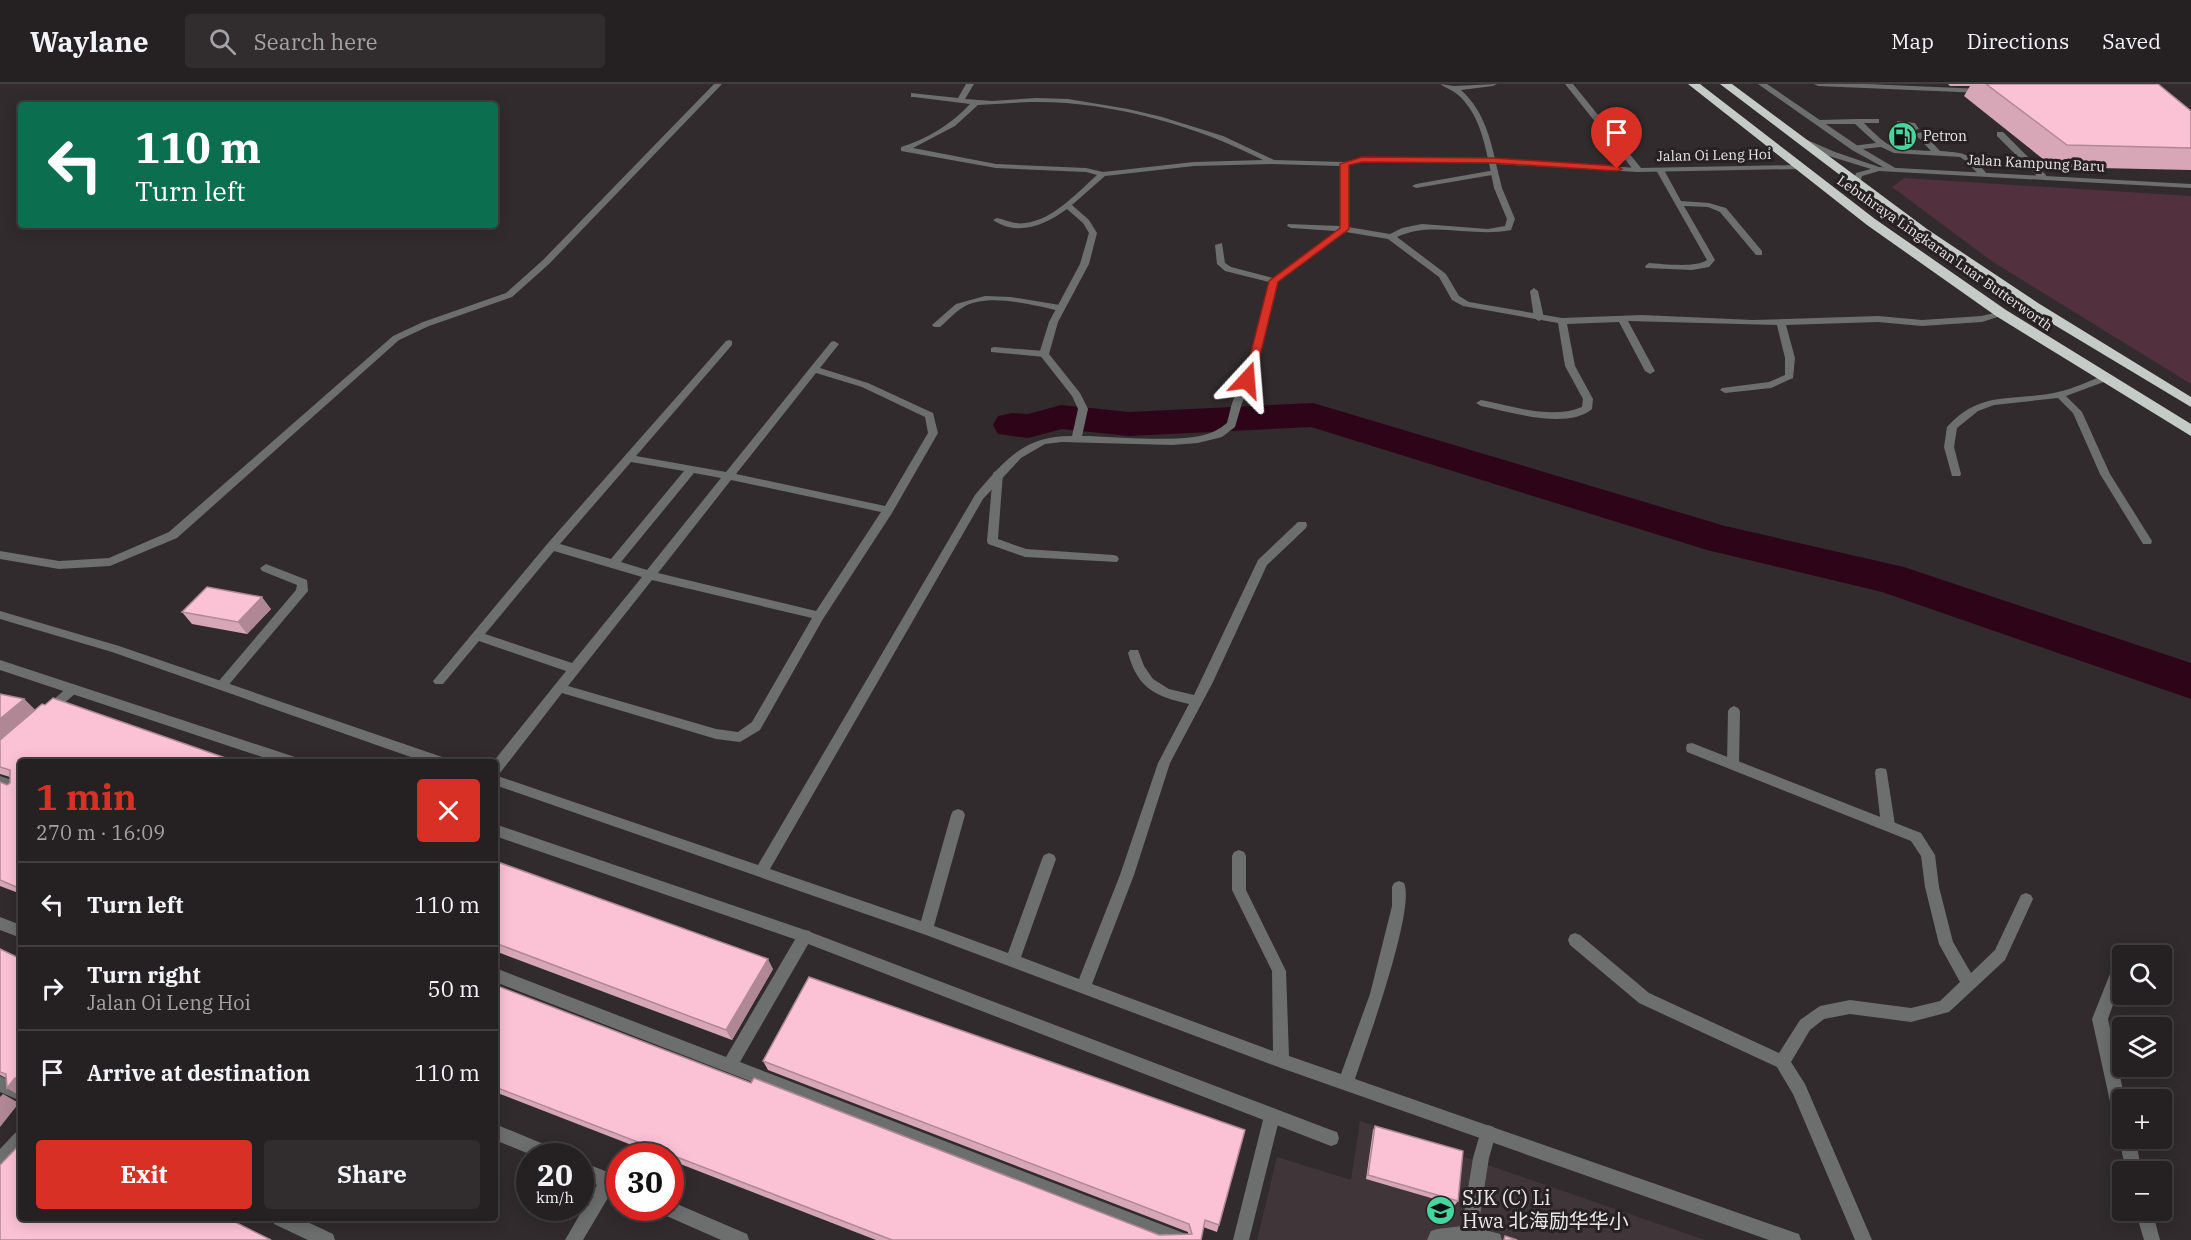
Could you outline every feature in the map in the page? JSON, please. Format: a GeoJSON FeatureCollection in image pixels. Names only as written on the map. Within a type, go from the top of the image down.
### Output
{"type":"FeatureCollection","features":[{"type":"Feature","properties":{"kind":"highway","name":"Lebuhraya Lingkaran Luar Butterworth"},"geometry":{"type":"LineString","coordinates":[[1693,84],[1798,167],[2001,313],[2191,431]]}},
{"type":"Feature","properties":{"kind":"highway","name":"Lebuhraya Lingkaran Luar Butterworth"},"geometry":{"type":"LineString","coordinates":[[1725,84],[1923,232],[2033,306],[2191,403]]}},
{"type":"Feature","properties":{"kind":"street"},"geometry":{"type":"LineString","coordinates":[[0,555],[58,565],[110,562],[173,535],[396,338],[426,324],[509,294],[546,262],[718,84]]}},
{"type":"Feature","properties":{"kind":"street"},"geometry":{"type":"LineString","coordinates":[[960,101],[970,84]]}},
{"type":"Feature","properties":{"kind":"street"},"geometry":{"type":"LineString","coordinates":[[1444,84],[1456,88],[1493,84]]}},
{"type":"Feature","properties":{"kind":"street"},"geometry":{"type":"LineString","coordinates":[[1569,84],[1638,170]]}},
{"type":"Feature","properties":{"kind":"street"},"geometry":{"type":"LineString","coordinates":[[1762,84],[1856,148],[1893,170]]}},
{"type":"Feature","properties":{"kind":"street"},"geometry":{"type":"LineString","coordinates":[[1818,84],[1963,92],[1995,91]]}},
{"type":"Feature","properties":{"kind":"street"},"geometry":{"type":"LineString","coordinates":[[1391,237],[1405,230],[1422,226],[1488,231],[1508,228],[1511,219],[1497,186],[1483,124],[1456,88]]}},
{"type":"Feature","properties":{"kind":"street"},"geometry":{"type":"LineString","coordinates":[[914,95],[991,103],[1041,100],[1098,106],[1142,115],[1231,141],[1272,162]]}},
{"type":"Feature","properties":{"kind":"street","name":"Jalan Oi Leng Hoi"},"geometry":{"type":"LineString","coordinates":[[976,102],[947,129],[904,149],[996,166],[1086,170],[1103,174],[1150,167],[1272,162],[1344,164],[1362,159],[1493,161],[1638,170],[1798,167]]}},
{"type":"Feature","properties":{"kind":"street"},"geometry":{"type":"LineString","coordinates":[[1857,121],[1889,150],[1901,153],[1962,155],[1983,174]]}},
{"type":"Feature","properties":{"kind":"street"},"geometry":{"type":"LineString","coordinates":[[1819,122],[1876,121]]}},
{"type":"Feature","properties":{"kind":"street"},"geometry":{"type":"LineString","coordinates":[[1900,123],[1912,125],[1938,154]]}},
{"type":"Feature","properties":{"kind":"street"},"geometry":{"type":"LineString","coordinates":[[2000,134],[2043,177]]}},
{"type":"Feature","properties":{"kind":"street","name":"Jalan Kampung Baru"},"geometry":{"type":"LineString","coordinates":[[1801,141],[1879,169],[2191,186]]}},
{"type":"Feature","properties":{"kind":"street"},"geometry":{"type":"LineString","coordinates":[[1856,148],[1882,145]]}},
{"type":"Feature","properties":{"kind":"street"},"geometry":{"type":"LineString","coordinates":[[1344,164],[1344,229]]}},
{"type":"Feature","properties":{"kind":"street"},"geometry":{"type":"LineString","coordinates":[[1857,182],[1859,175],[1879,169]]}},
{"type":"Feature","properties":{"kind":"street"},"geometry":{"type":"LineString","coordinates":[[1649,266],[1692,267],[1707,265],[1711,260],[1660,170]]}},
{"type":"Feature","properties":{"kind":"street"},"geometry":{"type":"LineString","coordinates":[[1416,186],[1495,172]]}},
{"type":"Feature","properties":{"kind":"street"},"geometry":{"type":"LineString","coordinates":[[997,220],[1018,226],[1032,225],[1068,205],[1103,174]]}},
{"type":"Feature","properties":{"kind":"street"},"geometry":{"type":"LineString","coordinates":[[1680,203],[1709,204],[1723,210],[1760,253]]}},
{"type":"Feature","properties":{"kind":"street"},"geometry":{"type":"LineString","coordinates":[[1044,354],[1046,341],[1060,308],[1081,273],[1093,233],[1086,222],[1068,205]]}},
{"type":"Feature","properties":{"kind":"street"},"geometry":{"type":"LineString","coordinates":[[1291,226],[1344,229],[1391,237],[1443,276],[1455,298],[1466,304],[1562,321],[1623,319],[1754,323],[1878,319],[1922,323],[1982,319],[2001,313]]}},
{"type":"Feature","properties":{"kind":"street"},"geometry":{"type":"LineString","coordinates":[[760,872],[979,496],[998,473],[1014,459],[1042,441],[1078,434],[1120,441],[1191,440],[1219,434],[1231,424],[1252,368],[1274,281],[1344,229]]}},
{"type":"Feature","properties":{"kind":"street"},"geometry":{"type":"LineString","coordinates":[[1219,245],[1221,264],[1228,269],[1274,281]]}},
{"type":"Feature","properties":{"kind":"street"},"geometry":{"type":"LineString","coordinates":[[1534,291],[1539,318]]}},
{"type":"Feature","properties":{"kind":"street"},"geometry":{"type":"LineString","coordinates":[[937,325],[961,304],[982,300],[1021,300],[1060,308]]}},
{"type":"Feature","properties":{"kind":"street"},"geometry":{"type":"LineString","coordinates":[[1623,319],[1650,371]]}},
{"type":"Feature","properties":{"kind":"street"},"geometry":{"type":"LineString","coordinates":[[1481,404],[1562,416],[1577,415],[1587,409],[1588,399],[1570,366],[1562,321]]}},
{"type":"Feature","properties":{"kind":"street"},"geometry":{"type":"LineString","coordinates":[[1725,390],[1771,385],[1790,376],[1790,358],[1781,322]]}},
{"type":"Feature","properties":{"kind":"street"},"geometry":{"type":"LineString","coordinates":[[439,681],[552,546],[729,343]]}},
{"type":"Feature","properties":{"kind":"street"},"geometry":{"type":"LineString","coordinates":[[498,765],[834,344]]}},
{"type":"Feature","properties":{"kind":"street"},"geometry":{"type":"LineString","coordinates":[[994,350],[1044,354],[1077,395],[1083,409],[1078,434]]}},
{"type":"Feature","properties":{"kind":"street"},"geometry":{"type":"LineString","coordinates":[[560,688],[716,734],[740,737],[756,726],[819,616],[888,510],[933,433],[930,415],[865,386],[814,369]]}},
{"type":"Feature","properties":{"kind":"street"},"geometry":{"type":"LineString","coordinates":[[1956,474],[1949,447],[1952,427],[1975,408],[1992,402],[2060,395],[2106,378]]}},
{"type":"Feature","properties":{"kind":"street"},"geometry":{"type":"LineString","coordinates":[[2060,395],[2077,412],[2105,474],[2147,541]]}},
{"type":"Feature","properties":{"kind":"street"},"geometry":{"type":"LineString","coordinates":[[629,458],[729,476],[888,510]]}},
{"type":"Feature","properties":{"kind":"street"},"geometry":{"type":"LineString","coordinates":[[613,564],[692,469]]}},
{"type":"Feature","properties":{"kind":"street"},"geometry":{"type":"LineString","coordinates":[[998,473],[992,541],[1025,553],[1113,559]]}},
{"type":"Feature","properties":{"kind":"street"},"geometry":{"type":"LineString","coordinates":[[1083,988],[1127,875],[1164,763],[1197,701],[1262,563],[1302,525]]}},
{"type":"Feature","properties":{"kind":"street"},"geometry":{"type":"LineString","coordinates":[[552,546],[650,575],[819,616]]}},
{"type":"Feature","properties":{"kind":"street"},"geometry":{"type":"LineString","coordinates":[[222,685],[302,591],[303,584],[266,568]]}},
{"type":"Feature","properties":{"kind":"street"},"geometry":{"type":"LineString","coordinates":[[0,615],[115,649],[432,759]]}},
{"type":"Feature","properties":{"kind":"street"},"geometry":{"type":"LineString","coordinates":[[476,636],[574,669]]}},
{"type":"Feature","properties":{"kind":"street"},"geometry":{"type":"LineString","coordinates":[[1134,653],[1138,671],[1157,691],[1197,701]]}},
{"type":"Feature","properties":{"kind":"street"},"geometry":{"type":"LineString","coordinates":[[0,665],[284,759]]}},
{"type":"Feature","properties":{"kind":"street"},"geometry":{"type":"LineString","coordinates":[[36,720],[73,689]]}},
{"type":"Feature","properties":{"kind":"street"},"geometry":{"type":"LineString","coordinates":[[1732,764],[1734,711]]}},
{"type":"Feature","properties":{"kind":"street"},"geometry":{"type":"LineString","coordinates":[[1692,748],[1916,837],[1928,855],[1932,887],[1946,944],[1969,984]]}},
{"type":"Feature","properties":{"kind":"street"},"geometry":{"type":"LineString","coordinates":[[1881,773],[1888,825]]}},
{"type":"Feature","properties":{"kind":"street"},"geometry":{"type":"LineString","coordinates":[[0,781],[18,788]]}},
{"type":"Feature","properties":{"kind":"street"},"geometry":{"type":"LineString","coordinates":[[498,781],[926,929],[1281,1061],[1346,1082],[1766,1235],[1793,1240]]}},
{"type":"Feature","properties":{"kind":"street"},"geometry":{"type":"LineString","coordinates":[[926,929],[958,815]]}},
{"type":"Feature","properties":{"kind":"street"},"geometry":{"type":"LineString","coordinates":[[498,831],[805,936],[1331,1138]]}},
{"type":"Feature","properties":{"kind":"street"},"geometry":{"type":"LineString","coordinates":[[1239,856],[1239,890],[1279,971],[1281,1061]]}},
{"type":"Feature","properties":{"kind":"street"},"geometry":{"type":"LineString","coordinates":[[1012,961],[1049,859]]}},
{"type":"Feature","properties":{"kind":"street"},"geometry":{"type":"LineString","coordinates":[[1346,1082],[1377,994],[1399,906],[1399,887]]}},
{"type":"Feature","properties":{"kind":"street"},"geometry":{"type":"LineString","coordinates":[[1782,1062],[1805,1025],[1820,1013],[1850,1007],[1911,1015],[1944,1007],[2000,955],[2026,899]]}},
{"type":"Feature","properties":{"kind":"street"},"geometry":{"type":"LineString","coordinates":[[0,924],[18,931]]}},
{"type":"Feature","properties":{"kind":"street"},"geometry":{"type":"LineString","coordinates":[[729,1066],[805,936]]}},
{"type":"Feature","properties":{"kind":"street"},"geometry":{"type":"LineString","coordinates":[[1575,940],[1644,998],[1782,1062],[1799,1089],[1864,1240]]}},
{"type":"Feature","properties":{"kind":"street"},"geometry":{"type":"LineString","coordinates":[[498,976],[1181,1240]]}},
{"type":"Feature","properties":{"kind":"street"},"geometry":{"type":"LineString","coordinates":[[2112,987],[2100,1018],[2115,1089]]}},
{"type":"Feature","properties":{"kind":"street"},"geometry":{"type":"LineString","coordinates":[[0,1084],[18,1092]]}},
{"type":"Feature","properties":{"kind":"street"},"geometry":{"type":"LineString","coordinates":[[1241,1240],[1272,1116]]}},
{"type":"Feature","properties":{"kind":"street"},"geometry":{"type":"LineString","coordinates":[[498,1133],[521,1143]]}},
{"type":"Feature","properties":{"kind":"street"},"geometry":{"type":"LineString","coordinates":[[1469,1234],[1488,1133]]}},
{"type":"Feature","properties":{"kind":"street"},"geometry":{"type":"LineString","coordinates":[[0,1161],[18,1141]]}},
{"type":"Feature","properties":{"kind":"street"},"geometry":{"type":"LineString","coordinates":[[573,1240],[606,1194]]}},
{"type":"Feature","properties":{"kind":"street"},"geometry":{"type":"LineString","coordinates":[[684,1215],[741,1240]]}},
{"type":"Feature","properties":{"kind":"street"},"geometry":{"type":"LineString","coordinates":[[286,1221],[327,1240]]}},
{"type":"Feature","properties":{"kind":"street"},"geometry":{"type":"LineString","coordinates":[[2146,1221],[2152,1240]]}},
{"type":"Feature","properties":{"kind":"street"},"geometry":{"type":"LineString","coordinates":[[1435,1240],[1437,1237],[1469,1234],[1494,1240]]}},
{"type":"Feature","properties":{"kind":"shaded area"},"geometry":{"type":"Polygon","coordinates":[[[1904,178],[2191,196],[2191,384],[1993,262],[1892,187],[1904,178]]]}},
{"type":"Feature","properties":{"kind":"shaded area","name":"SJK (C) Li Hwa 北海励华华小"},"geometry":{"type":"Polygon","coordinates":[[[1360,1121],[1705,1240],[1257,1240],[1277,1157],[1351,1180],[1360,1121]]]}},
{"type":"Feature","properties":{"kind":"building"},"geometry":{"type":"Polygon","coordinates":[[[1986,84],[2158,84],[2191,111],[2191,148],[2067,145],[1986,84]]]}},
{"type":"Feature","properties":{"kind":"building"},"geometry":{"type":"Polygon","coordinates":[[[207,587],[262,597],[238,622],[182,612],[207,587]]]}},
{"type":"Feature","properties":{"kind":"building"},"geometry":{"type":"Polygon","coordinates":[[[0,694],[24,699],[0,719],[0,694]]]}},
{"type":"Feature","properties":{"kind":"building"},"geometry":{"type":"Polygon","coordinates":[[[53,698],[228,759],[18,759],[18,888],[0,880],[0,782],[7,785],[10,783],[10,770],[0,767],[0,740],[42,704],[45,705],[53,698]]]}},
{"type":"Feature","properties":{"kind":"building"},"geometry":{"type":"Polygon","coordinates":[[[498,862],[768,959],[726,1030],[498,944],[498,862]]]}},
{"type":"Feature","properties":{"kind":"building"},"geometry":{"type":"Polygon","coordinates":[[[0,949],[18,958],[18,1080],[15,1078],[7,1088],[6,1074],[0,1072],[0,949]]]}},
{"type":"Feature","properties":{"kind":"building"},"geometry":{"type":"Polygon","coordinates":[[[809,977],[1245,1130],[1219,1225],[1205,1220],[1201,1240],[892,1240],[684,1160],[684,1143],[640,1143],[498,1088],[498,986],[751,1083],[754,1078],[1159,1235],[1192,1234],[1189,1224],[763,1061],[809,977]]]}},
{"type":"Feature","properties":{"kind":"building"},"geometry":{"type":"Polygon","coordinates":[[[1375,1126],[1463,1151],[1458,1201],[1368,1175],[1375,1126]]]}},
{"type":"Feature","properties":{"kind":"building"},"geometry":{"type":"Polygon","coordinates":[[[18,1146],[18,1221],[233,1221],[271,1240],[0,1240],[0,1165],[18,1146]]]}},
{"type":"Feature","properties":{"kind":"building"},"geometry":{"type":"Polygon","coordinates":[[[1505,1236],[1517,1240],[1504,1240],[1505,1236]]]}},
{"type":"Feature","properties":{"kind":"waterway"},"geometry":{"type":"LineString","coordinates":[[1012,425],[1028,426],[1061,417],[1129,424],[1313,415],[1722,540],[1889,578],[2191,681]]}},
{"type":"Feature","properties":{"kind":"place","name":"Petron"},"geometry":{"type":"Point","coordinates":[1902,136]}},
{"type":"Feature","properties":{"kind":"place","name":"SJK (C) Li Hwa 北海励华华小"},"geometry":{"type":"Point","coordinates":[1441,1210]}},
{"type":"Feature","properties":{"kind":"route"},"geometry":{"type":"LineString","coordinates":[[1247,380],[1274,281],[1344,229],[1344,164],[1362,159],[1493,161],[1617,169]]}}]}
